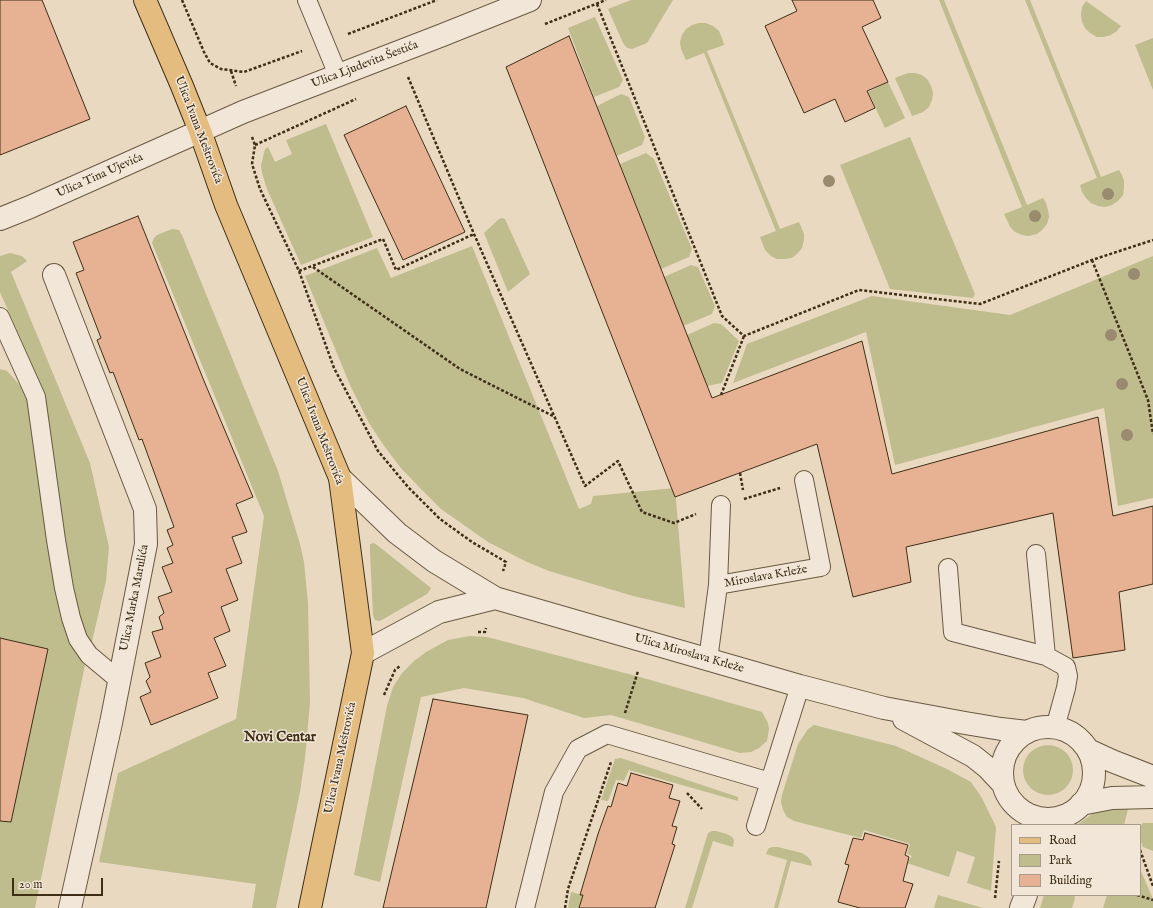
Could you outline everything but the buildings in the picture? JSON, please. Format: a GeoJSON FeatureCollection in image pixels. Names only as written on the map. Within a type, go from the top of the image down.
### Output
{"type":"FeatureCollection","features":[{"type":"Feature","properties":{"kind":"main road","name":"Ulica Ivana Meštrovića"},"geometry":{"type":"LineString","coordinates":[[145,0],[200,131],[226,205],[340,478],[363,652],[310,908]]}},
{"type":"Feature","properties":{"kind":"street","name":"Ulica Ljudevita Šestića"},"geometry":{"type":"LineString","coordinates":[[200,131],[243,112],[530,0]]}},
{"type":"Feature","properties":{"kind":"street","name":"Ulica Tina Ujevića"},"geometry":{"type":"LineString","coordinates":[[0,219],[200,131]]}},
{"type":"Feature","properties":{"kind":"street","name":"Ulica Marka Marulića"},"geometry":{"type":"LineString","coordinates":[[54,275],[145,509],[146,544],[111,723],[70,908]]}},
{"type":"Feature","properties":{"kind":"street","name":"Ulica Miroslava Krleže"},"geometry":{"type":"LineString","coordinates":[[340,478],[398,532],[434,561],[495,598],[708,660],[884,708],[965,723],[1027,732]]}},
{"type":"Feature","properties":{"kind":"street"},"geometry":{"type":"LineString","coordinates":[[363,652],[439,612],[495,598]]}},
{"type":"Feature","properties":{"kind":"street","name":"Ulica Miroslava Krleže"},"geometry":{"type":"LineString","coordinates":[[884,708],[973,756],[988,768],[1008,794]]}},
{"type":"Feature","properties":{"kind":"street"},"geometry":{"type":"LineString","coordinates":[[1017,824],[1002,769],[1005,754],[1014,741],[1027,732],[1041,727],[1055,728],[1068,732],[1079,740],[1088,750],[1093,764],[1094,778],[1089,792],[1069,815]]}},
{"type":"Feature","properties":{"kind":"street"},"geometry":{"type":"LineString","coordinates":[[1088,750],[1153,777]]}},
{"type":"Feature","properties":{"kind":"street"},"geometry":{"type":"LineString","coordinates":[[1008,794],[1024,812],[1037,818],[1052,819],[1069,815],[1112,798],[1153,797]]}},
{"type":"Feature","properties":{"kind":"street"},"geometry":{"type":"LineString","coordinates":[[1018,896],[1020,908]]}},
{"type":"Feature","properties":{"kind":"street"},"geometry":{"type":"LineString","coordinates":[[1020,908],[1026,896]]}},
{"type":"Feature","properties":{"kind":"lane"},"geometry":{"type":"LineString","coordinates":[[307,0],[338,75]]}},
{"type":"Feature","properties":{"kind":"lane"},"geometry":{"type":"LineString","coordinates":[[0,317],[36,397],[57,547],[68,603],[78,639],[89,655],[119,680]]}},
{"type":"Feature","properties":{"kind":"lane","name":"Miroslava Krleže"},"geometry":{"type":"LineString","coordinates":[[718,585],[821,567],[804,480]]}},
{"type":"Feature","properties":{"kind":"lane","name":"Miroslava Krleže"},"geometry":{"type":"LineString","coordinates":[[708,660],[718,585],[721,505]]}},
{"type":"Feature","properties":{"kind":"lane"},"geometry":{"type":"LineString","coordinates":[[1036,554],[1046,656]]}},
{"type":"Feature","properties":{"kind":"lane"},"geometry":{"type":"LineString","coordinates":[[948,568],[953,632],[1046,656],[1066,666],[1068,676],[1066,688],[1055,728]]}},
{"type":"Feature","properties":{"kind":"lane"},"geometry":{"type":"LineString","coordinates":[[756,826],[800,686]]}},
{"type":"Feature","properties":{"kind":"lane"},"geometry":{"type":"LineString","coordinates":[[525,908],[554,792],[578,749],[607,734],[770,782]]}},
{"type":"Feature","properties":{"kind":"path"},"geometry":{"type":"LineString","coordinates":[[182,0],[210,63],[221,69],[231,71]]}},
{"type":"Feature","properties":{"kind":"path"},"geometry":{"type":"LineString","coordinates":[[597,4],[722,316],[744,336]]}},
{"type":"Feature","properties":{"kind":"path"},"geometry":{"type":"LineString","coordinates":[[408,76],[474,234],[585,486],[618,461],[642,512],[674,523],[721,505],[804,480]]}},
{"type":"Feature","properties":{"kind":"path"},"geometry":{"type":"LineString","coordinates":[[255,145],[252,164],[260,189],[299,272],[334,368],[378,451],[408,487],[440,519],[472,542],[506,562]]}},
{"type":"Feature","properties":{"kind":"path"},"geometry":{"type":"LineString","coordinates":[[299,272],[383,240],[396,270],[474,234]]}},
{"type":"Feature","properties":{"kind":"path"},"geometry":{"type":"LineString","coordinates":[[721,395],[744,336],[859,290],[980,304],[1092,260],[1153,240]]}},
{"type":"Feature","properties":{"kind":"path"},"geometry":{"type":"LineString","coordinates":[[1092,260],[1148,400],[1153,434]]}},
{"type":"Feature","properties":{"kind":"path"},"geometry":{"type":"LineString","coordinates":[[312,267],[460,369],[555,417]]}},
{"type":"Feature","properties":{"kind":"path"},"geometry":{"type":"LineString","coordinates":[[740,473],[744,499]]}},
{"type":"Feature","properties":{"kind":"path"},"geometry":{"type":"LineString","coordinates":[[478,632],[485,632]]}},
{"type":"Feature","properties":{"kind":"path"},"geometry":{"type":"LineString","coordinates":[[383,697],[395,670],[400,665]]}},
{"type":"Feature","properties":{"kind":"path"},"geometry":{"type":"LineString","coordinates":[[623,719],[638,671]]}},
{"type":"Feature","properties":{"kind":"path"},"geometry":{"type":"LineString","coordinates":[[565,908],[568,889],[613,758]]}},
{"type":"Feature","properties":{"kind":"path"},"geometry":{"type":"LineString","coordinates":[[687,794],[702,809]]}},
{"type":"Feature","properties":{"kind":"path"},"geometry":{"type":"LineString","coordinates":[[1141,853],[1153,886]]}},
{"type":"Feature","properties":{"kind":"path"},"geometry":{"type":"LineString","coordinates":[[994,900],[999,861]]}},
{"type":"Feature","properties":{"kind":"path"},"geometry":{"type":"LineString","coordinates":[[1140,896],[1153,900]]}},
{"type":"Feature","properties":{"kind":"green space"},"geometry":{"type":"Polygon","coordinates":[[[631,0],[673,0],[647,43],[632,49],[627,48],[623,43],[608,9],[631,0]]]}},
{"type":"Feature","properties":{"kind":"green space"},"geometry":{"type":"Polygon","coordinates":[[[939,0],[944,0],[1027,205],[1043,198],[1046,203],[1049,217],[1047,224],[1037,234],[1029,236],[1015,232],[1010,227],[1004,214],[1022,207],[939,0]]]}},
{"type":"Feature","properties":{"kind":"green space"},"geometry":{"type":"Polygon","coordinates":[[[1025,0],[1030,0],[1101,177],[1119,170],[1122,175],[1124,181],[1123,195],[1112,205],[1105,207],[1091,203],[1082,192],[1080,185],[1097,178],[1025,0]]]}},
{"type":"Feature","properties":{"kind":"green space"},"geometry":{"type":"Polygon","coordinates":[[[1086,1],[1121,26],[1117,31],[1104,37],[1097,37],[1090,33],[1082,22],[1081,14],[1082,7],[1086,1]]]}},
{"type":"Feature","properties":{"kind":"green space"},"geometry":{"type":"Polygon","coordinates":[[[595,17],[623,80],[619,87],[594,97],[568,28],[595,17]]]}},
{"type":"Feature","properties":{"kind":"green space"},"geometry":{"type":"Polygon","coordinates":[[[699,23],[706,23],[713,26],[719,31],[722,38],[724,45],[707,51],[780,229],[799,222],[804,234],[802,248],[792,258],[777,259],[765,250],[760,237],[776,231],[704,53],[686,60],[681,49],[680,42],[686,29],[699,23]]]}},
{"type":"Feature","properties":{"kind":"green space"},"geometry":{"type":"Polygon","coordinates":[[[1153,38],[1153,90],[1135,45],[1153,38]]]}},
{"type":"Feature","properties":{"kind":"green space"},"geometry":{"type":"Polygon","coordinates":[[[908,73],[922,75],[928,80],[933,93],[929,107],[923,112],[912,116],[895,78],[908,73]]]}},
{"type":"Feature","properties":{"kind":"green space"},"geometry":{"type":"Polygon","coordinates":[[[888,82],[905,118],[885,128],[868,92],[888,82]]]}},
{"type":"Feature","properties":{"kind":"green space"},"geometry":{"type":"Polygon","coordinates":[[[621,94],[629,97],[645,137],[642,145],[617,156],[597,106],[621,94]]]}},
{"type":"Feature","properties":{"kind":"green space"},"geometry":{"type":"Polygon","coordinates":[[[326,124],[373,237],[301,265],[267,189],[261,165],[265,149],[268,147],[275,162],[292,154],[286,140],[326,124]]]}},
{"type":"Feature","properties":{"kind":"green space"},"geometry":{"type":"Polygon","coordinates":[[[910,137],[975,294],[973,298],[890,289],[840,165],[910,137]]]}},
{"type":"Feature","properties":{"kind":"green space"},"geometry":{"type":"Polygon","coordinates":[[[646,153],[654,159],[692,249],[689,257],[661,269],[620,164],[646,153]]]}},
{"type":"Feature","properties":{"kind":"green space"},"geometry":{"type":"Polygon","coordinates":[[[502,218],[505,219],[530,274],[508,292],[484,233],[502,218]]]}},
{"type":"Feature","properties":{"kind":"green space"},"geometry":{"type":"Polygon","coordinates":[[[172,229],[179,230],[182,235],[278,471],[304,562],[308,603],[310,703],[300,792],[276,908],[252,908],[256,884],[99,862],[118,773],[236,719],[264,516],[152,243],[157,235],[172,229]]]}},
{"type":"Feature","properties":{"kind":"green space"},"geometry":{"type":"Polygon","coordinates":[[[472,246],[579,509],[591,504],[593,496],[675,488],[685,608],[633,596],[549,571],[527,562],[488,542],[441,509],[419,487],[400,467],[369,423],[350,385],[305,276],[377,248],[391,278],[472,246]]]}},
{"type":"Feature","properties":{"kind":"green space"},"geometry":{"type":"Polygon","coordinates":[[[10,253],[22,256],[27,261],[11,272],[90,463],[109,547],[106,581],[91,646],[85,635],[67,572],[42,387],[0,292],[0,256],[10,253]]]}},
{"type":"Feature","properties":{"kind":"green space"},"geometry":{"type":"Polygon","coordinates":[[[1153,256],[1153,498],[1118,506],[1104,408],[895,465],[866,332],[733,383],[747,344],[872,296],[1010,315],[1153,256]]]}},
{"type":"Feature","properties":{"kind":"green space"},"geometry":{"type":"Polygon","coordinates":[[[691,265],[698,267],[715,306],[712,314],[683,326],[664,277],[691,265]]]}},
{"type":"Feature","properties":{"kind":"green space"},"geometry":{"type":"Polygon","coordinates":[[[714,323],[721,324],[739,341],[722,383],[707,386],[687,335],[714,323]]]}},
{"type":"Feature","properties":{"kind":"green space"},"geometry":{"type":"Polygon","coordinates":[[[0,369],[7,371],[17,382],[24,391],[30,407],[66,623],[85,665],[35,908],[0,908],[0,369]]]}},
{"type":"Feature","properties":{"kind":"green space"},"geometry":{"type":"Polygon","coordinates":[[[374,543],[431,588],[427,594],[380,621],[375,620],[373,615],[370,544],[374,543]]]}},
{"type":"Feature","properties":{"kind":"green space"},"geometry":{"type":"Polygon","coordinates":[[[470,636],[487,637],[640,677],[762,712],[768,723],[769,729],[767,741],[759,748],[751,752],[740,753],[611,715],[584,718],[523,698],[464,688],[421,697],[380,882],[354,875],[387,706],[393,687],[402,673],[426,652],[448,640],[470,636]]]}},
{"type":"Feature","properties":{"kind":"green space"},"geometry":{"type":"Polygon","coordinates":[[[814,725],[896,746],[947,769],[971,782],[982,798],[996,827],[991,891],[967,883],[975,857],[957,851],[949,877],[907,863],[912,856],[907,854],[910,844],[864,830],[861,838],[794,821],[787,817],[781,802],[782,795],[798,744],[808,729],[814,725]]]}},
{"type":"Feature","properties":{"kind":"green space"},"geometry":{"type":"Polygon","coordinates":[[[1048,745],[1062,749],[1069,756],[1073,770],[1069,784],[1062,791],[1048,795],[1034,791],[1027,784],[1023,770],[1027,756],[1034,749],[1048,745]]]}},
{"type":"Feature","properties":{"kind":"green space"},"geometry":{"type":"Polygon","coordinates":[[[621,758],[738,797],[738,801],[629,770],[624,781],[616,780],[608,801],[601,800],[615,759],[621,758]]]}},
{"type":"Feature","properties":{"kind":"green space"},"geometry":{"type":"Polygon","coordinates":[[[1105,808],[1128,809],[1124,824],[1078,824],[1096,811],[1105,808]]]}},
{"type":"Feature","properties":{"kind":"green space"},"geometry":{"type":"Polygon","coordinates":[[[1143,823],[1153,823],[1153,851],[1143,847],[1141,842],[1141,826],[1143,823]]]}},
{"type":"Feature","properties":{"kind":"green space"},"geometry":{"type":"Polygon","coordinates":[[[712,831],[727,834],[732,837],[734,840],[733,847],[713,841],[692,908],[685,908],[708,833],[712,831]]]}},
{"type":"Feature","properties":{"kind":"green space"},"geometry":{"type":"Polygon","coordinates":[[[772,847],[802,853],[808,857],[812,866],[791,861],[778,908],[774,908],[787,860],[766,854],[768,849],[772,847]]]}},
{"type":"Feature","properties":{"kind":"green space"},"geometry":{"type":"Polygon","coordinates":[[[1141,871],[1153,899],[1153,908],[1103,908],[1107,896],[1141,896],[1141,871]]]}},
{"type":"Feature","properties":{"kind":"green space"},"geometry":{"type":"Polygon","coordinates":[[[571,892],[583,895],[579,908],[568,908],[571,892]]]}},
{"type":"Feature","properties":{"kind":"green space"},"geometry":{"type":"Polygon","coordinates":[[[938,895],[983,908],[934,908],[938,895]]]}},
{"type":"Feature","properties":{"kind":"green space"},"geometry":{"type":"Polygon","coordinates":[[[1044,896],[1074,896],[1075,898],[1072,908],[1040,908],[1044,896]]]}},
{"type":"Feature","properties":{"kind":"district","name":"Novi Centar"},"geometry":{"type":"Point","coordinates":[280,738]}}]}
